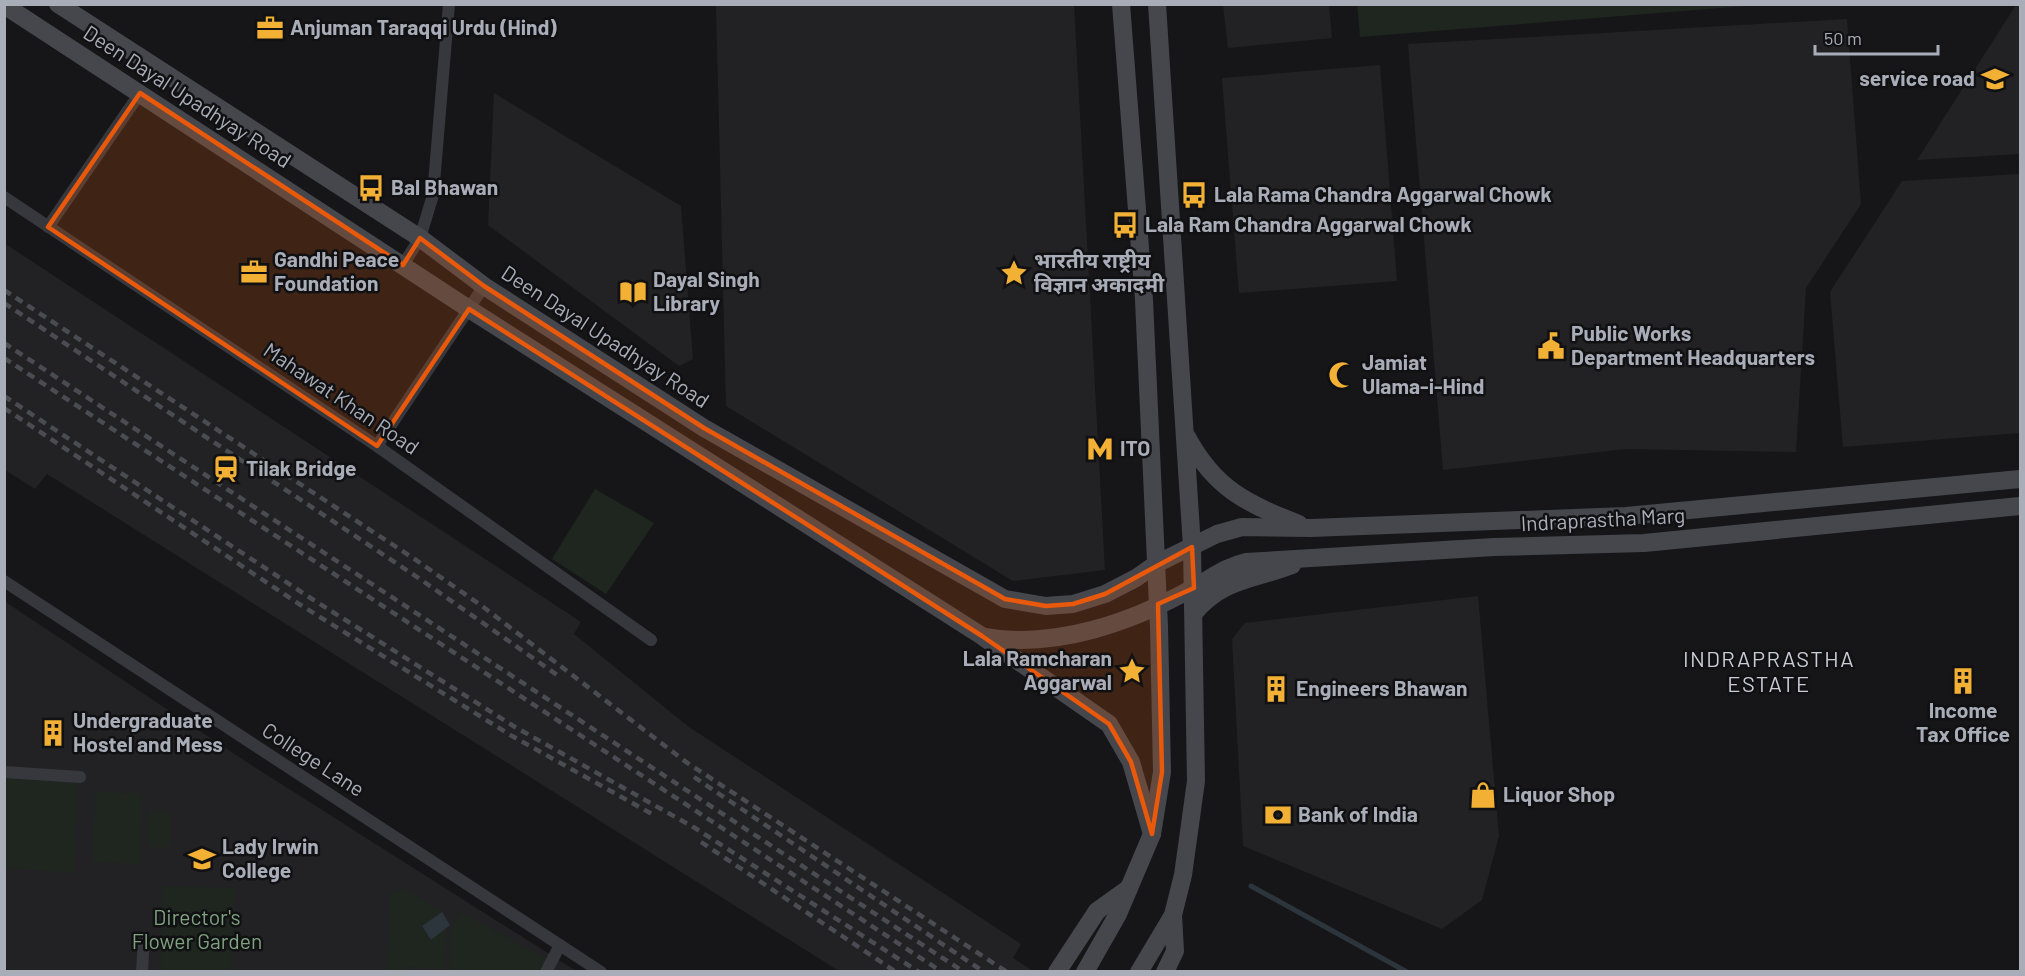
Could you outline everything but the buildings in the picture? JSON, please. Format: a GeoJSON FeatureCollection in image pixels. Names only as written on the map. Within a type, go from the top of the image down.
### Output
{"type":"FeatureCollection","features":[{"type":"Feature","properties":{"kind":"main road","name":"Deen Dayal Upadhyay Road"},"geometry":{"type":"LineString","coordinates":[[4,4],[469,309],[982,636],[1109,724],[1131,762],[1152,834]]}},
{"type":"Feature","properties":{"kind":"main road","name":"Deen Dayal Upadhyay Road"},"geometry":{"type":"LineString","coordinates":[[58,4],[420,238],[484,286],[704,428],[1005,599],[1046,606],[1073,604],[1105,594],[1136,578],[1156,564],[1192,547]]}},
{"type":"Feature","properties":{"kind":"main road"},"geometry":{"type":"LineString","coordinates":[[1085,972],[1131,887],[1152,834],[1162,772],[1158,604],[1148,446],[1144,300],[1121,4]]}},
{"type":"Feature","properties":{"kind":"main road"},"geometry":{"type":"LineString","coordinates":[[1139,972],[1173,915],[1183,875],[1196,781],[1192,547],[1157,4]]}},
{"type":"Feature","properties":{"kind":"main road"},"geometry":{"type":"LineString","coordinates":[[1184,433],[1198,457],[1224,487],[1263,509],[1311,528]]}},
{"type":"Feature","properties":{"kind":"main road","name":"Indraprastha Marg"},"geometry":{"type":"LineString","coordinates":[[1192,547],[1218,534],[1242,527],[1311,528],[1626,516],[2020,479]]}},
{"type":"Feature","properties":{"kind":"main road","name":"Indraprastha Marg"},"geometry":{"type":"LineString","coordinates":[[982,636],[1035,641],[1062,637],[1119,620],[1158,604],[1194,588],[1234,565],[1494,547],[1644,543],[2020,506]]}},
{"type":"Feature","properties":{"kind":"main road"},"geometry":{"type":"LineString","coordinates":[[1194,613],[1206,598],[1224,586],[1258,578],[1310,558]]}},
{"type":"Feature","properties":{"kind":"main road"},"geometry":{"type":"LineString","coordinates":[[1057,972],[1097,911],[1131,887]]}},
{"type":"Feature","properties":{"kind":"main road"},"geometry":{"type":"LineString","coordinates":[[1166,972],[1175,951],[1173,915]]}},
{"type":"Feature","properties":{"kind":"street"},"geometry":{"type":"LineString","coordinates":[[403,265],[420,238],[433,195],[449,4]]}},
{"type":"Feature","properties":{"kind":"street"},"geometry":{"type":"LineString","coordinates":[[48,226],[140,93]]}},
{"type":"Feature","properties":{"kind":"street","name":"Mahawat Khan Road"},"geometry":{"type":"LineString","coordinates":[[4,197],[377,446],[651,640]]}},
{"type":"Feature","properties":{"kind":"street"},"geometry":{"type":"LineString","coordinates":[[377,446],[484,286]]}},
{"type":"Feature","properties":{"kind":"street","name":"College Lane"},"geometry":{"type":"LineString","coordinates":[[4,581],[601,972]]}},
{"type":"Feature","properties":{"kind":"street"},"geometry":{"type":"LineString","coordinates":[[4,772],[80,777]]}},
{"type":"Feature","properties":{"kind":"street"},"geometry":{"type":"LineString","coordinates":[[142,972],[144,937]]}},
{"type":"Feature","properties":{"kind":"street"},"geometry":{"type":"LineString","coordinates":[[546,972],[560,945]]}},
{"type":"Feature","properties":{"kind":"highlighted area"},"geometry":{"type":"Polygon","coordinates":[[[140,93],[403,265],[420,238],[484,286],[704,428],[1005,599],[1046,606],[1073,604],[1105,594],[1192,547],[1194,588],[1158,604],[1162,772],[1152,834],[1131,762],[1109,724],[982,636],[469,309],[377,446],[48,227],[140,93]]]}},
{"type":"Feature","properties":{"kind":"shaded area"},"geometry":{"type":"Polygon","coordinates":[[[716,5],[1074,5],[1105,570],[1013,581],[726,406],[716,5]]]}},
{"type":"Feature","properties":{"kind":"shaded area"},"geometry":{"type":"Polygon","coordinates":[[[1223,5],[1329,5],[1332,38],[1228,48],[1223,5]]]}},
{"type":"Feature","properties":{"kind":"shaded area","name":"service road"},"geometry":{"type":"Polygon","coordinates":[[[2016,5],[2020,5],[2020,154],[1917,160],[2016,5]]]}},
{"type":"Feature","properties":{"kind":"shaded area"},"geometry":{"type":"Polygon","coordinates":[[[1847,19],[1861,204],[1806,288],[1796,452],[1625,449],[1443,470],[1408,44],[1847,19]]]}},
{"type":"Feature","properties":{"kind":"shaded area"},"geometry":{"type":"Polygon","coordinates":[[[1380,65],[1397,281],[1239,293],[1222,78],[1380,65]]]}},
{"type":"Feature","properties":{"kind":"shaded area","name":"Dayal Singh Library"},"geometry":{"type":"Polygon","coordinates":[[[494,93],[681,206],[693,359],[679,366],[488,225],[494,93]]]}},
{"type":"Feature","properties":{"kind":"shaded area"},"geometry":{"type":"Polygon","coordinates":[[[2020,174],[2020,433],[1843,447],[1830,292],[1902,181],[2020,174]]]}},
{"type":"Feature","properties":{"kind":"shaded area"},"geometry":{"type":"Polygon","coordinates":[[[4,243],[581,622],[574,634],[689,727],[1021,944],[1013,958],[1033,971],[839,971],[47,474],[35,489],[5,470],[4,243]]]}},
{"type":"Feature","properties":{"kind":"shaded area"},"geometry":{"type":"Polygon","coordinates":[[[1478,596],[1499,836],[1482,900],[1442,929],[1243,846],[1232,639],[1245,623],[1478,596]]]}},
{"type":"Feature","properties":{"kind":"shaded area","name":"Lady Irwin College"},"geometry":{"type":"Polygon","coordinates":[[[4,601],[245,761],[576,971],[5,971],[4,601]]]}},
{"type":"Feature","properties":{"kind":"shaded area"},"geometry":{"type":"Polygon","coordinates":[[[442,912],[450,925],[431,940],[422,926],[442,912]]]}},
{"type":"Feature","properties":{"kind":"green space"},"geometry":{"type":"Polygon","coordinates":[[[1357,4],[1758,4],[1758,5],[1360,37],[1357,4]]]}},
{"type":"Feature","properties":{"kind":"green space"},"geometry":{"type":"Polygon","coordinates":[[[595,489],[654,523],[606,594],[552,559],[595,489]]]}},
{"type":"Feature","properties":{"kind":"green space"},"geometry":{"type":"Polygon","coordinates":[[[4,778],[77,783],[74,873],[5,868],[4,778]]]}},
{"type":"Feature","properties":{"kind":"green space"},"geometry":{"type":"Polygon","coordinates":[[[95,792],[142,793],[140,864],[93,862],[95,792]]]}},
{"type":"Feature","properties":{"kind":"green space"},"geometry":{"type":"Polygon","coordinates":[[[147,812],[170,812],[170,847],[148,847],[147,812]]]}},
{"type":"Feature","properties":{"kind":"green space","name":"Director's Flower Garden"},"geometry":{"type":"Polygon","coordinates":[[[162,886],[235,888],[231,971],[160,971],[162,886]]]}},
{"type":"Feature","properties":{"kind":"green space"},"geometry":{"type":"Polygon","coordinates":[[[405,889],[442,912],[422,927],[431,940],[447,927],[444,969],[408,967],[408,971],[388,972],[390,893],[405,889]]]}},
{"type":"Feature","properties":{"kind":"green space"},"geometry":{"type":"Polygon","coordinates":[[[461,912],[546,959],[539,971],[449,971],[450,930],[461,912]]]}},
{"type":"Feature","properties":{"kind":"waterway"},"geometry":{"type":"LineString","coordinates":[[1251,886],[1407,972]]}},
{"type":"Feature","properties":{"kind":"railway"},"geometry":{"type":"LineString","coordinates":[[4,290],[416,560],[482,606],[686,762],[1007,972]]}},
{"type":"Feature","properties":{"kind":"railway"},"geometry":{"type":"LineString","coordinates":[[4,303],[420,579],[560,677]]}},
{"type":"Feature","properties":{"kind":"railway"},"geometry":{"type":"LineString","coordinates":[[4,343],[964,972]]}},
{"type":"Feature","properties":{"kind":"railway"},"geometry":{"type":"LineString","coordinates":[[4,358],[942,972]]}},
{"type":"Feature","properties":{"kind":"railway"},"geometry":{"type":"LineString","coordinates":[[4,396],[309,597],[515,727],[695,828],[919,972]]}},
{"type":"Feature","properties":{"kind":"railway"},"geometry":{"type":"LineString","coordinates":[[4,408],[299,604],[512,736],[652,814]]}},
{"type":"Feature","properties":{"kind":"railway"},"geometry":{"type":"LineString","coordinates":[[694,777],[984,972]]}},
{"type":"Feature","properties":{"kind":"railway"},"geometry":{"type":"LineString","coordinates":[[701,842],[896,972]]}},
{"type":"Feature","properties":{"kind":"place","name":"Anjuman Taraqqi Urdu (Hind)"},"geometry":{"type":"Point","coordinates":[270,28]}},
{"type":"Feature","properties":{"kind":"place","name":"service road"},"geometry":{"type":"Point","coordinates":[1995,79]}},
{"type":"Feature","properties":{"kind":"place","name":"Bal Bhawan"},"geometry":{"type":"Point","coordinates":[371,188]}},
{"type":"Feature","properties":{"kind":"place","name":"Lala Rama Chandra Aggarwal Chowk"},"geometry":{"type":"Point","coordinates":[1194,195]}},
{"type":"Feature","properties":{"kind":"place","name":"Lala Ram Chandra Aggarwal Chowk"},"geometry":{"type":"Point","coordinates":[1125,225]}},
{"type":"Feature","properties":{"kind":"place","name":"Gandhi Peace Foundation"},"geometry":{"type":"Point","coordinates":[254,272]}},
{"type":"Feature","properties":{"kind":"place","name":"भारतीय राष्ट्रीय विज्ञान अकादमी"},"geometry":{"type":"Point","coordinates":[1014,273]}},
{"type":"Feature","properties":{"kind":"place","name":"Dayal Singh Library"},"geometry":{"type":"Point","coordinates":[633,292]}},
{"type":"Feature","properties":{"kind":"place","name":"Public Works Department Headquarters"},"geometry":{"type":"Point","coordinates":[1551,346]}},
{"type":"Feature","properties":{"kind":"place","name":"Jamiat Ulama-i-Hind"},"geometry":{"type":"Point","coordinates":[1342,375]}},
{"type":"Feature","properties":{"kind":"place","name":"ITO"},"geometry":{"type":"Point","coordinates":[1100,449]}},
{"type":"Feature","properties":{"kind":"place","name":"Tilak Bridge"},"geometry":{"type":"Point","coordinates":[226,469]}},
{"type":"Feature","properties":{"kind":"place","name":"Lala Ramcharan Aggarwal"},"geometry":{"type":"Point","coordinates":[1132,671]}},
{"type":"Feature","properties":{"kind":"place","name":"Income Tax Office"},"geometry":{"type":"Point","coordinates":[1963,681]}},
{"type":"Feature","properties":{"kind":"place","name":"Engineers Bhawan"},"geometry":{"type":"Point","coordinates":[1276,689]}},
{"type":"Feature","properties":{"kind":"place","name":"Undergraduate Hostel and Mess"},"geometry":{"type":"Point","coordinates":[53,733]}},
{"type":"Feature","properties":{"kind":"place","name":"Liquor Shop"},"geometry":{"type":"Point","coordinates":[1483,795]}},
{"type":"Feature","properties":{"kind":"place","name":"Bank of India"},"geometry":{"type":"Point","coordinates":[1278,815]}},
{"type":"Feature","properties":{"kind":"place","name":"Lady Irwin College"},"geometry":{"type":"Point","coordinates":[202,859]}},
{"type":"Feature","properties":{"kind":"district","name":"INDRAPRASTHA ESTATE"},"geometry":{"type":"Point","coordinates":[1769,672]}}]}
